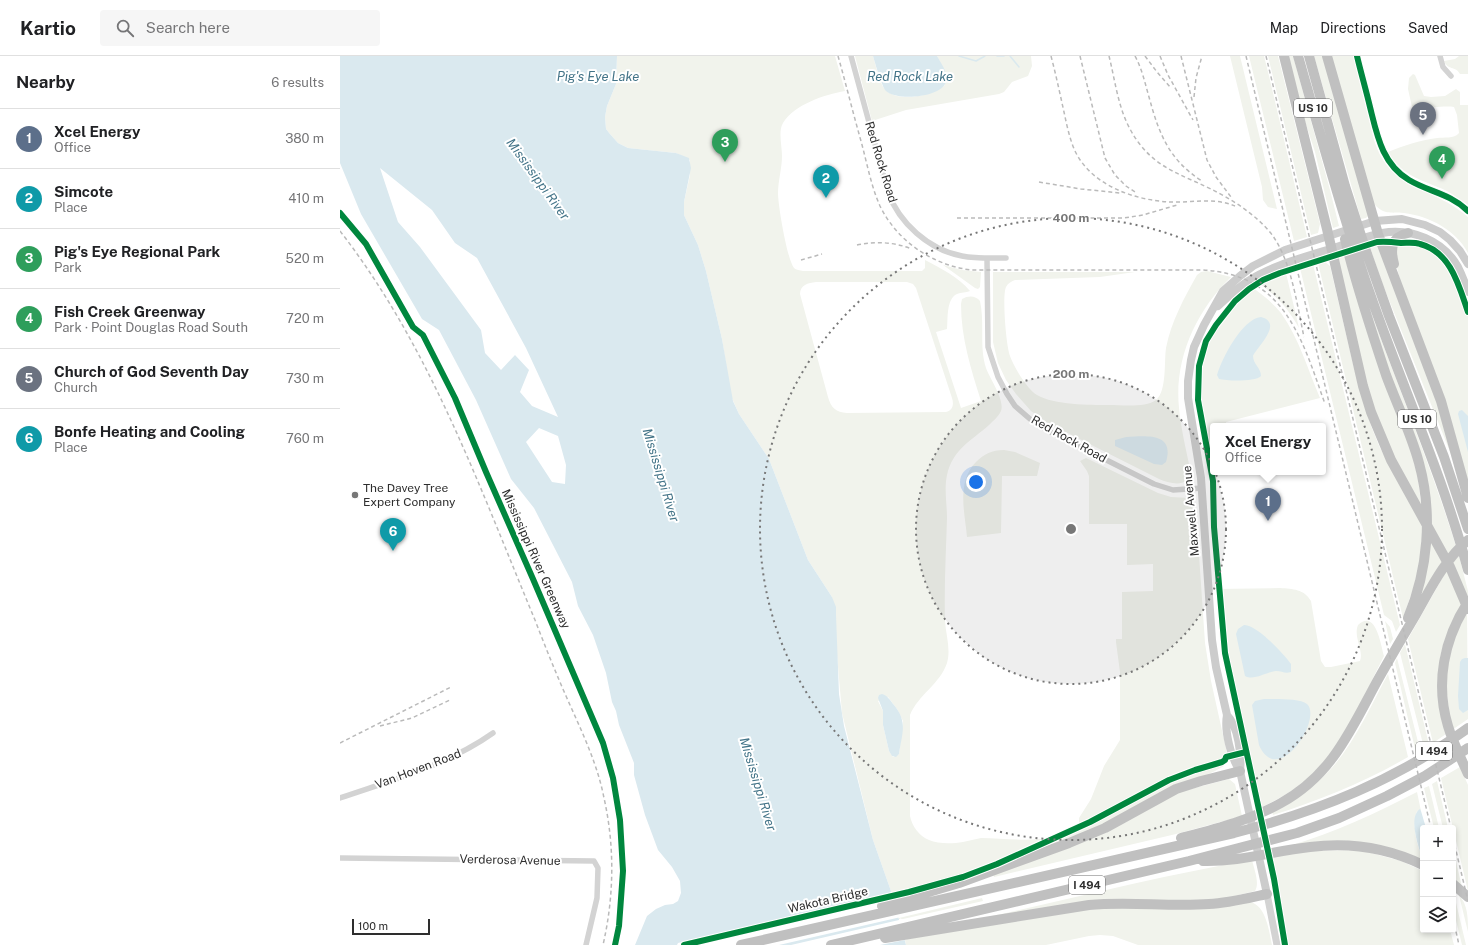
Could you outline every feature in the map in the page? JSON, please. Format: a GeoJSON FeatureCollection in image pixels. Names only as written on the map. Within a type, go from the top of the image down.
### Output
{"type":"FeatureCollection","features":[{"type":"Feature","properties":{"kind":"highway"},"geometry":{"type":"LineString","coordinates":[[1284,56],[1363,386],[1376,427],[1396,470],[1450,566],[1468,609]]}},
{"type":"Feature","properties":{"kind":"highway","name":"US 10"},"geometry":{"type":"LineString","coordinates":[[1298,56],[1327,158],[1364,278],[1441,483],[1468,570]]}},
{"type":"Feature","properties":{"kind":"highway","name":"US 10"},"geometry":{"type":"LineString","coordinates":[[1309,56],[1345,186],[1367,254],[1389,316],[1444,457],[1468,529]]}},
{"type":"Feature","properties":{"kind":"highway"},"geometry":{"type":"LineString","coordinates":[[1327,56],[1360,173],[1375,235],[1404,304],[1441,401],[1468,498]]}},
{"type":"Feature","properties":{"kind":"highway"},"geometry":{"type":"LineString","coordinates":[[1233,828],[1282,803],[1302,790],[1330,763],[1350,734],[1409,617],[1420,580],[1426,542],[1425,499],[1416,452],[1387,376],[1357,285],[1340,219],[1327,158]]}},
{"type":"Feature","properties":{"kind":"highway"},"geometry":{"type":"LineString","coordinates":[[1404,304],[1391,250],[1396,240],[1408,233]]}},
{"type":"Feature","properties":{"kind":"highway"},"geometry":{"type":"LineString","coordinates":[[1383,670],[1445,565],[1468,540]]}},
{"type":"Feature","properties":{"kind":"highway"},"geometry":{"type":"LineString","coordinates":[[1468,602],[1449,640],[1442,679],[1442,696],[1445,713],[1450,731],[1468,774]]}},
{"type":"Feature","properties":{"kind":"highway","name":"I 494"},"geometry":{"type":"LineString","coordinates":[[1233,828],[1269,824],[1307,812],[1340,799],[1399,772],[1435,751],[1468,728]]}},
{"type":"Feature","properties":{"kind":"highway","name":"I 494"},"geometry":{"type":"LineString","coordinates":[[831,945],[1190,861],[1223,862],[1273,840],[1339,818],[1402,788],[1468,748]]}},
{"type":"Feature","properties":{"kind":"highway"},"geometry":{"type":"LineString","coordinates":[[1402,788],[1452,766],[1468,756]]}},
{"type":"Feature","properties":{"kind":"highway"},"geometry":{"type":"LineString","coordinates":[[808,930],[978,876],[1092,834],[1176,789],[1201,780],[1240,771]]}},
{"type":"Feature","properties":{"kind":"highway","name":"Wakota Bridge"},"geometry":{"type":"LineString","coordinates":[[741,945],[1072,869],[1147,846],[1233,828]]}},
{"type":"Feature","properties":{"kind":"highway"},"geometry":{"type":"LineString","coordinates":[[1239,854],[1276,852],[1317,846],[1346,845],[1378,849],[1420,865]]}},
{"type":"Feature","properties":{"kind":"highway"},"geometry":{"type":"LineString","coordinates":[[1456,887],[1468,897]]}},
{"type":"Feature","properties":{"kind":"highway"},"geometry":{"type":"LineString","coordinates":[[840,945],[1098,904],[1210,904],[1267,894]]}},
{"type":"Feature","properties":{"kind":"main road","name":"Maxwell Avenue"},"geometry":{"type":"LineString","coordinates":[[1230,290],[1249,268],[1268,257],[1371,222],[1402,219],[1425,225],[1440,232],[1450,240],[1458,248],[1468,264]]}},
{"type":"Feature","properties":{"kind":"main road","name":"Maxwell Avenue"},"geometry":{"type":"LineString","coordinates":[[1267,894],[1240,771],[1234,762],[1225,723],[1227,715],[1216,667],[1212,640],[1202,488],[1188,404],[1188,381],[1194,347],[1204,325],[1223,291],[1230,290],[1268,269],[1332,253],[1375,235],[1395,232],[1408,233],[1429,240],[1447,253],[1458,267],[1468,292]]}},
{"type":"Feature","properties":{"kind":"street","name":"Red Rock Road"},"geometry":{"type":"LineString","coordinates":[[851,56],[886,188],[898,212],[916,233],[937,248],[962,256],[1006,258]]}},
{"type":"Feature","properties":{"kind":"street"},"geometry":{"type":"LineString","coordinates":[[1357,56],[1379,142],[1389,162],[1397,171],[1409,180],[1447,196],[1468,210]]}},
{"type":"Feature","properties":{"kind":"street"},"geometry":{"type":"LineString","coordinates":[[1440,56],[1443,67],[1451,76]]}},
{"type":"Feature","properties":{"kind":"street","name":"Red Rock Road"},"geometry":{"type":"LineString","coordinates":[[987,258],[988,347],[991,361],[998,377],[1015,406],[1030,419],[1047,430],[1159,486],[1175,490],[1202,488]]}},
{"type":"Feature","properties":{"kind":"street","name":"Van Hoven Road"},"geometry":{"type":"LineString","coordinates":[[340,798],[428,767],[477,745],[493,733]]}},
{"type":"Feature","properties":{"kind":"street","name":"Verderosa Avenue"},"geometry":{"type":"LineString","coordinates":[[340,858],[594,861],[598,868],[597,898],[586,945]]}},
{"type":"Feature","properties":{"kind":"street","name":"Maxwell Avenue"},"geometry":{"type":"LineString","coordinates":[[1267,894],[1277,945]]}},
{"type":"Feature","properties":{"kind":"shaded area"},"geometry":{"type":"Polygon","coordinates":[[[617,56],[835,56],[845,91],[819,98],[802,106],[788,116],[783,123],[781,130],[782,156],[778,199],[781,220],[791,263],[797,270],[803,271],[922,271],[925,268],[925,260],[949,273],[966,286],[970,291],[959,293],[951,300],[948,310],[947,329],[936,332],[961,408],[981,401],[970,365],[961,317],[962,299],[974,297],[980,301],[984,360],[986,368],[999,395],[1002,406],[1000,413],[996,418],[958,452],[947,475],[945,621],[948,658],[944,670],[918,701],[910,715],[910,816],[914,827],[922,836],[929,840],[941,843],[959,843],[981,838],[1028,840],[1055,836],[977,870],[927,886],[892,894],[873,840],[842,713],[832,597],[808,560],[769,459],[739,414],[731,396],[722,339],[706,271],[698,245],[684,215],[684,202],[690,175],[690,160],[676,153],[628,148],[618,143],[606,129],[605,117],[607,106],[616,84],[617,56]],[[816,282],[807,284],[801,288],[800,294],[828,397],[834,409],[847,413],[946,412],[952,408],[952,398],[916,288],[913,284],[907,282],[816,282]],[[888,697],[878,701],[883,711],[883,725],[889,751],[893,757],[899,754],[903,721],[897,709],[888,697]]]}},
{"type":"Feature","properties":{"kind":"shaded area"},"geometry":{"type":"Polygon","coordinates":[[[855,56],[873,56],[879,78],[884,88],[897,96],[905,97],[923,95],[945,85],[942,66],[937,56],[1031,56],[1032,66],[1028,76],[1012,82],[1004,92],[999,94],[906,110],[872,121],[855,56]]]}},
{"type":"Feature","properties":{"kind":"shaded area"},"geometry":{"type":"Polygon","coordinates":[[[1230,56],[1240,56],[1277,209],[1268,207],[1263,200],[1262,187],[1230,56]]]}},
{"type":"Feature","properties":{"kind":"shaded area"},"geometry":{"type":"Polygon","coordinates":[[[1249,56],[1264,56],[1269,76],[1307,237],[1294,241],[1249,56]]]}},
{"type":"Feature","properties":{"kind":"shaded area"},"geometry":{"type":"Polygon","coordinates":[[[1268,56],[1278,56],[1320,224],[1318,233],[1311,235],[1268,56]]]}},
{"type":"Feature","properties":{"kind":"shaded area"},"geometry":{"type":"Polygon","coordinates":[[[1287,56],[1293,56],[1330,190],[1339,226],[1333,228],[1315,152],[1299,103],[1287,56]]]}},
{"type":"Feature","properties":{"kind":"shaded area"},"geometry":{"type":"Polygon","coordinates":[[[1314,56],[1324,56],[1370,214],[1366,218],[1361,219],[1314,56]]]}},
{"type":"Feature","properties":{"kind":"shaded area"},"geometry":{"type":"Polygon","coordinates":[[[1330,56],[1353,56],[1374,140],[1381,157],[1391,170],[1402,179],[1441,199],[1468,217],[1468,253],[1456,237],[1432,221],[1423,217],[1404,213],[1390,213],[1380,209],[1373,203],[1330,56]]]}},
{"type":"Feature","properties":{"kind":"shaded area"},"geometry":{"type":"Polygon","coordinates":[[[1459,56],[1468,56],[1468,74],[1460,74],[1445,64],[1444,61],[1455,59],[1459,56]]]}},
{"type":"Feature","properties":{"kind":"shaded area"},"geometry":{"type":"Polygon","coordinates":[[[1413,74],[1415,75],[1424,96],[1445,96],[1456,89],[1460,92],[1460,105],[1468,105],[1468,205],[1447,191],[1407,173],[1394,161],[1388,152],[1406,145],[1431,139],[1452,137],[1459,133],[1457,115],[1454,107],[1412,107],[1408,89],[1409,78],[1413,74]]]}},
{"type":"Feature","properties":{"kind":"shaded area"},"geometry":{"type":"Polygon","coordinates":[[[1404,240],[1425,242],[1443,254],[1456,270],[1468,302],[1468,489],[1401,284],[1394,255],[1396,244],[1404,240]]]}},
{"type":"Feature","properties":{"kind":"shaded area"},"geometry":{"type":"Polygon","coordinates":[[[1378,244],[1435,394],[1455,464],[1383,285],[1369,245],[1378,244]]]}},
{"type":"Feature","properties":{"kind":"shaded area"},"geometry":{"type":"Polygon","coordinates":[[[1346,253],[1411,447],[1418,479],[1422,512],[1400,473],[1374,413],[1337,261],[1342,254],[1346,253]]]}},
{"type":"Feature","properties":{"kind":"shaded area"},"geometry":{"type":"Polygon","coordinates":[[[1324,261],[1330,266],[1353,364],[1371,426],[1380,448],[1423,521],[1421,554],[1415,583],[1403,618],[1318,263],[1324,261]]]}},
{"type":"Feature","properties":{"kind":"shaded area"},"geometry":{"type":"Polygon","coordinates":[[[1313,264],[1400,625],[1396,632],[1392,621],[1384,615],[1300,268],[1313,264]]]}},
{"type":"Feature","properties":{"kind":"shaded area"},"geometry":{"type":"Polygon","coordinates":[[[943,265],[962,270],[981,272],[980,287],[978,289],[975,288],[943,265]]]}},
{"type":"Feature","properties":{"kind":"shaded area"},"geometry":{"type":"Polygon","coordinates":[[[1207,271],[1231,277],[1207,305],[1198,320],[1184,354],[1180,372],[1178,390],[1179,408],[1190,469],[1187,480],[1174,483],[1159,479],[1048,423],[1031,411],[1006,380],[998,363],[993,342],[993,272],[1135,272],[1100,277],[1015,280],[1009,283],[1006,287],[1004,300],[1006,332],[1010,356],[1021,377],[1033,392],[1044,398],[1062,403],[1133,406],[1152,403],[1160,396],[1164,376],[1168,338],[1183,301],[1197,275],[1201,272],[1207,271]]]}},
{"type":"Feature","properties":{"kind":"shaded area"},"geometry":{"type":"Polygon","coordinates":[[[1286,273],[1299,328],[1282,304],[1272,293],[1260,284],[1286,273]]]}},
{"type":"Feature","properties":{"kind":"shaded area"},"geometry":{"type":"Polygon","coordinates":[[[1361,286],[1422,448],[1456,546],[1447,556],[1430,526],[1429,506],[1361,286]]]}},
{"type":"Feature","properties":{"kind":"shaded area"},"geometry":{"type":"Polygon","coordinates":[[[1253,288],[1264,296],[1281,313],[1298,343],[1320,398],[1226,423],[1210,423],[1210,452],[1204,449],[1197,411],[1196,374],[1199,357],[1204,340],[1213,323],[1226,307],[1212,328],[1205,342],[1216,325],[1239,299],[1253,288]]]}},
{"type":"Feature","properties":{"kind":"shaded area"},"geometry":{"type":"Polygon","coordinates":[[[1004,450],[1015,452],[1040,463],[1037,476],[1002,476],[1001,533],[967,537],[963,498],[966,479],[970,470],[982,457],[988,453],[1004,450]]]}},
{"type":"Feature","properties":{"kind":"shaded area"},"geometry":{"type":"Polygon","coordinates":[[[1086,458],[1158,493],[1171,497],[1189,498],[1194,502],[1196,511],[1205,643],[1211,681],[1227,753],[1224,754],[1225,758],[1223,760],[1167,779],[1115,809],[1079,826],[1079,818],[1091,799],[1104,766],[1120,740],[1120,672],[1116,639],[1122,639],[1122,592],[1153,591],[1153,564],[1127,565],[1127,524],[1089,524],[1089,476],[1080,461],[1086,458]]]}},
{"type":"Feature","properties":{"kind":"shaded area"},"geometry":{"type":"Polygon","coordinates":[[[1430,535],[1444,560],[1420,602],[1430,535]]]}},
{"type":"Feature","properties":{"kind":"shaded area"},"geometry":{"type":"Polygon","coordinates":[[[1459,556],[1468,591],[1468,596],[1451,564],[1459,556]]]}},
{"type":"Feature","properties":{"kind":"shaded area"},"geometry":{"type":"Polygon","coordinates":[[[1448,568],[1463,603],[1448,632],[1439,664],[1446,734],[1433,743],[1408,639],[1448,568]]]}},
{"type":"Feature","properties":{"kind":"shaded area"},"geometry":{"type":"Polygon","coordinates":[[[1216,589],[1294,589],[1302,592],[1311,601],[1321,661],[1325,667],[1360,661],[1361,652],[1357,639],[1357,630],[1358,625],[1364,621],[1369,621],[1377,630],[1384,656],[1349,725],[1328,757],[1296,788],[1256,810],[1225,669],[1219,631],[1216,589]]]}},
{"type":"Feature","properties":{"kind":"shaded area"},"geometry":{"type":"Polygon","coordinates":[[[1467,612],[1468,719],[1452,730],[1445,676],[1455,636],[1467,612]]]}},
{"type":"Feature","properties":{"kind":"shaded area"},"geometry":{"type":"Polygon","coordinates":[[[1385,621],[1390,627],[1393,639],[1390,644],[1385,621]]]}},
{"type":"Feature","properties":{"kind":"shaded area"},"geometry":{"type":"Polygon","coordinates":[[[1405,644],[1429,745],[1424,748],[1400,653],[1405,644]]]}},
{"type":"Feature","properties":{"kind":"shaded area"},"geometry":{"type":"Polygon","coordinates":[[[1397,658],[1420,750],[1416,753],[1395,663],[1397,658]]]}},
{"type":"Feature","properties":{"kind":"shaded area"},"geometry":{"type":"Polygon","coordinates":[[[1388,674],[1408,757],[1342,790],[1273,815],[1272,812],[1318,781],[1339,759],[1358,731],[1388,674]]]}},
{"type":"Feature","properties":{"kind":"shaded area"},"geometry":{"type":"Polygon","coordinates":[[[1221,764],[1224,766],[1095,828],[1000,864],[1094,822],[1171,781],[1221,764]]]}},
{"type":"Feature","properties":{"kind":"shaded area"},"geometry":{"type":"Polygon","coordinates":[[[1460,767],[1468,785],[1468,891],[1456,841],[1456,825],[1452,825],[1441,778],[1460,767]]]}},
{"type":"Feature","properties":{"kind":"shaded area"},"geometry":{"type":"Polygon","coordinates":[[[1229,779],[1235,784],[1242,816],[1176,834],[994,877],[993,874],[1176,793],[1229,779]]]}},
{"type":"Feature","properties":{"kind":"shaded area"},"geometry":{"type":"Polygon","coordinates":[[[1437,781],[1447,825],[1442,825],[1432,784],[1437,781]]]}},
{"type":"Feature","properties":{"kind":"shaded area"},"geometry":{"type":"Polygon","coordinates":[[[1429,786],[1438,825],[1433,825],[1424,788],[1429,786]]]}},
{"type":"Feature","properties":{"kind":"shaded area"},"geometry":{"type":"Polygon","coordinates":[[[1417,792],[1421,810],[1417,811],[1415,830],[1420,850],[1420,861],[1390,849],[1289,846],[1322,835],[1417,792]]]}},
{"type":"Feature","properties":{"kind":"shaded area"},"geometry":{"type":"Polygon","coordinates":[[[1360,850],[1401,861],[1420,870],[1420,933],[1451,933],[1454,945],[1286,945],[1270,857],[1305,851],[1360,850]]]}},
{"type":"Feature","properties":{"kind":"shaded area"},"geometry":{"type":"Polygon","coordinates":[[[1266,858],[1268,858],[1274,884],[1284,945],[1282,945],[1273,889],[1266,858]]]}},
{"type":"Feature","properties":{"kind":"shaded area"},"geometry":{"type":"Polygon","coordinates":[[[1252,860],[1257,880],[1255,891],[1218,900],[992,916],[1154,879],[1252,860]]]}},
{"type":"Feature","properties":{"kind":"shaded area"},"geometry":{"type":"Polygon","coordinates":[[[1456,862],[1462,887],[1456,879],[1456,862]]]}},
{"type":"Feature","properties":{"kind":"shaded area"},"geometry":{"type":"Polygon","coordinates":[[[1459,895],[1466,907],[1468,932],[1459,895]]]}},
{"type":"Feature","properties":{"kind":"shaded area"},"geometry":{"type":"Polygon","coordinates":[[[982,898],[983,901],[899,919],[899,918],[982,898]]]}},
{"type":"Feature","properties":{"kind":"shaded area"},"geometry":{"type":"Polygon","coordinates":[[[1250,902],[1260,908],[1263,913],[1268,926],[1272,945],[1138,945],[1113,936],[1100,935],[1046,945],[906,945],[905,940],[1079,910],[1250,902]]]}},
{"type":"Feature","properties":{"kind":"shaded area"},"geometry":{"type":"Polygon","coordinates":[[[1456,903],[1466,945],[1462,945],[1456,920],[1456,903]]]}},
{"type":"Feature","properties":{"kind":"water"},"geometry":{"type":"Polygon","coordinates":[[[340,56],[617,56],[616,84],[607,106],[605,117],[606,129],[618,143],[628,148],[676,153],[689,158],[691,168],[684,202],[684,215],[698,245],[706,271],[722,339],[733,401],[739,414],[769,459],[808,560],[832,597],[836,607],[839,694],[844,726],[873,840],[892,894],[906,945],[635,945],[647,916],[656,909],[678,901],[681,893],[680,881],[672,867],[658,850],[645,815],[634,775],[634,763],[619,725],[616,711],[612,702],[606,673],[593,635],[578,606],[572,582],[534,508],[511,479],[476,400],[439,330],[422,319],[361,214],[340,163],[340,56]],[[380,168],[398,222],[420,247],[481,330],[485,353],[501,370],[515,355],[529,370],[520,392],[532,406],[558,417],[526,348],[477,258],[455,243],[432,210],[380,168]],[[539,428],[526,442],[552,482],[565,484],[566,465],[558,436],[539,428]]]}},
{"type":"Feature","properties":{"kind":"water","name":"Red Rock Lake"},"geometry":{"type":"Polygon","coordinates":[[[873,56],[937,56],[946,72],[946,82],[936,92],[927,95],[908,97],[891,94],[884,89],[873,56]]]}},
{"type":"Feature","properties":{"kind":"water"},"geometry":{"type":"Polygon","coordinates":[[[1261,317],[1267,320],[1270,324],[1270,330],[1253,356],[1261,376],[1253,379],[1234,381],[1219,379],[1217,375],[1223,359],[1234,340],[1254,319],[1261,317]]]}},
{"type":"Feature","properties":{"kind":"water"},"geometry":{"type":"Polygon","coordinates":[[[1462,410],[1468,416],[1468,452],[1458,414],[1459,411],[1462,410]]]}},
{"type":"Feature","properties":{"kind":"water"},"geometry":{"type":"Polygon","coordinates":[[[1142,436],[1157,438],[1163,441],[1168,452],[1166,462],[1162,465],[1154,464],[1115,446],[1115,440],[1126,437],[1142,436]]]}},
{"type":"Feature","properties":{"kind":"water"},"geometry":{"type":"Polygon","coordinates":[[[1244,625],[1255,629],[1276,647],[1291,664],[1291,672],[1287,673],[1276,671],[1256,677],[1245,676],[1236,634],[1238,629],[1244,625]]]}},
{"type":"Feature","properties":{"kind":"water"},"geometry":{"type":"Polygon","coordinates":[[[1465,658],[1468,658],[1468,710],[1463,713],[1459,709],[1458,696],[1460,662],[1465,658]]]}},
{"type":"Feature","properties":{"kind":"water"},"geometry":{"type":"Polygon","coordinates":[[[882,694],[894,705],[903,722],[899,754],[896,757],[892,756],[889,751],[883,725],[883,711],[878,698],[879,695],[882,694]]]}},
{"type":"Feature","properties":{"kind":"water"},"geometry":{"type":"Polygon","coordinates":[[[1264,699],[1287,699],[1304,702],[1307,704],[1310,712],[1309,723],[1304,735],[1296,747],[1287,755],[1277,759],[1267,756],[1259,745],[1252,705],[1255,701],[1264,699]]]}},
{"type":"Feature","properties":{"kind":"water"},"geometry":{"type":"Polygon","coordinates":[[[1420,809],[1425,825],[1420,825],[1420,851],[1414,825],[1416,813],[1420,809]]]}},
{"type":"Feature","properties":{"kind":"pier"},"geometry":{"type":"Polygon","coordinates":[[[894,893],[901,917],[779,945],[677,945],[678,943],[682,942],[684,943],[784,920],[785,918],[791,918],[883,897],[894,893]]]}},
{"type":"Feature","properties":{"kind":"pier"},"geometry":{"type":"Polygon","coordinates":[[[901,918],[907,939],[905,940],[880,945],[791,945],[899,920],[901,918]]]}},
{"type":"Feature","properties":{"kind":"waterway"},"geometry":{"type":"LineString","coordinates":[[959,56],[976,61],[985,56]]}},
{"type":"Feature","properties":{"kind":"waterway"},"geometry":{"type":"LineString","coordinates":[[997,56],[1004,56]]}},
{"type":"Feature","properties":{"kind":"waterway"},"geometry":{"type":"LineString","coordinates":[[1010,56],[1019,67]]}},
{"type":"Feature","properties":{"kind":"railway"},"geometry":{"type":"LineString","coordinates":[[838,56],[869,174],[880,206],[887,219],[896,230],[917,249],[943,263],[971,270],[1202,270],[1230,274],[1253,283],[1271,297],[1286,314],[1298,334],[1308,356],[1325,404]]}},
{"type":"Feature","properties":{"kind":"railway"},"geometry":{"type":"LineString","coordinates":[[1051,56],[1072,144],[1083,164],[1093,174],[1116,189],[1156,201],[1211,201],[1227,203],[1235,206]]}},
{"type":"Feature","properties":{"kind":"railway"},"geometry":{"type":"LineString","coordinates":[[1080,56],[1105,158],[1115,175],[1126,186],[1135,192]]}},
{"type":"Feature","properties":{"kind":"railway"},"geometry":{"type":"LineString","coordinates":[[1109,56],[1122,112],[1130,129],[1149,155],[1171,170],[1238,204],[1257,219],[1273,236],[1280,247],[1289,272],[1304,337]]}},
{"type":"Feature","properties":{"kind":"railway"},"geometry":{"type":"LineString","coordinates":[[1135,56],[1161,134],[1173,155],[1191,173],[1202,181]]}},
{"type":"Feature","properties":{"kind":"railway"},"geometry":{"type":"LineString","coordinates":[[1145,56],[1170,87]]}},
{"type":"Feature","properties":{"kind":"railway"},"geometry":{"type":"LineString","coordinates":[[1160,56],[1168,75],[1193,120]]}},
{"type":"Feature","properties":{"kind":"railway"},"geometry":{"type":"LineString","coordinates":[[1181,56],[1207,160],[1216,177],[1231,197]]}},
{"type":"Feature","properties":{"kind":"railway"},"geometry":{"type":"LineString","coordinates":[[1194,97],[1196,78],[1202,56]]}},
{"type":"Feature","properties":{"kind":"railway"},"geometry":{"type":"LineString","coordinates":[[1246,56],[1430,825]]}},
{"type":"Feature","properties":{"kind":"railway"},"geometry":{"type":"LineString","coordinates":[[1266,56],[1450,825]]}},
{"type":"Feature","properties":{"kind":"railway"},"geometry":{"type":"LineString","coordinates":[[1039,182],[1081,189],[1120,193]]}},
{"type":"Feature","properties":{"kind":"railway"},"geometry":{"type":"LineString","coordinates":[[957,218],[1124,218],[1143,215],[1177,205]]}},
{"type":"Feature","properties":{"kind":"railway"},"geometry":{"type":"LineString","coordinates":[[340,231],[372,276],[401,322],[450,419],[494,519],[554,668],[593,759],[608,816],[611,853],[611,890],[607,927],[603,945]]}},
{"type":"Feature","properties":{"kind":"railway"},"geometry":{"type":"LineString","coordinates":[[857,245],[885,243],[912,249]]}},
{"type":"Feature","properties":{"kind":"railway"},"geometry":{"type":"LineString","coordinates":[[801,260],[822,254]]}},
{"type":"Feature","properties":{"kind":"railway"},"geometry":{"type":"LineString","coordinates":[[340,743],[451,687]]}},
{"type":"Feature","properties":{"kind":"railway"},"geometry":{"type":"LineString","coordinates":[[380,726],[412,718],[450,700]]}},
{"type":"Feature","properties":{"kind":"railway"},"geometry":{"type":"LineString","coordinates":[[1456,851],[1468,901]]}},
{"type":"Feature","properties":{"kind":"railway"},"geometry":{"type":"LineString","coordinates":[[1456,932],[1459,945]]}},
{"type":"Feature","properties":{"kind":"cycle path"},"geometry":{"type":"LineString","coordinates":[[1357,56],[1378,138],[1392,166],[1409,180],[1454,200],[1468,211]]}},
{"type":"Feature","properties":{"kind":"cycle path","name":"Mississippi River Greenway"},"geometry":{"type":"LineString","coordinates":[[340,213],[366,244],[413,327],[423,335],[455,398],[603,743],[613,778],[620,820],[623,871],[619,926],[615,945]]}},
{"type":"Feature","properties":{"kind":"cycle path"},"geometry":{"type":"LineString","coordinates":[[1210,465],[1198,400],[1199,366],[1206,341],[1216,325],[1235,301],[1263,280],[1280,273],[1377,242],[1418,243],[1431,248],[1446,262],[1457,281],[1468,312]]}},
{"type":"Feature","properties":{"kind":"cycle path"},"geometry":{"type":"LineString","coordinates":[[1212,475],[1214,527],[1225,653],[1274,879],[1285,945]]}},
{"type":"Feature","properties":{"kind":"cycle path"},"geometry":{"type":"LineString","coordinates":[[684,945],[909,892],[963,877],[997,864],[1090,822],[1169,780],[1222,762],[1226,757],[1246,752]]}},
{"type":"Feature","properties":{"kind":"place","name":"Church of God Seventh Day"},"geometry":{"type":"Point","coordinates":[1423,135]}},
{"type":"Feature","properties":{"kind":"place","name":"Pig's Eye Regional Park"},"geometry":{"type":"Point","coordinates":[725,162]}},
{"type":"Feature","properties":{"kind":"place","name":"Fish Creek Greenway"},"geometry":{"type":"Point","coordinates":[1442,179]}},
{"type":"Feature","properties":{"kind":"place","name":"Simcote"},"geometry":{"type":"Point","coordinates":[826,198]}},
{"type":"Feature","properties":{"kind":"place","name":"The Davey Tree Expert Company"},"geometry":{"type":"Point","coordinates":[355,495]}},
{"type":"Feature","properties":{"kind":"place","name":"Xcel Energy"},"geometry":{"type":"Point","coordinates":[1268,521]}},
{"type":"Feature","properties":{"kind":"place","name":"Bonfe Heating and Cooling"},"geometry":{"type":"Point","coordinates":[393,551]}},
{"type":"Feature","properties":{"kind":"water label","name":"Pig's Eye Lake"},"geometry":{"type":"Point","coordinates":[598,76]}},
{"type":"Feature","properties":{"kind":"water label","name":"Mississippi River"},"geometry":{"type":"Point","coordinates":[538,179]}},
{"type":"Feature","properties":{"kind":"water label","name":"Mississippi River"},"geometry":{"type":"Point","coordinates":[661,475]}},
{"type":"Feature","properties":{"kind":"water label","name":"Mississippi River"},"geometry":{"type":"Point","coordinates":[758,784]}}]}
